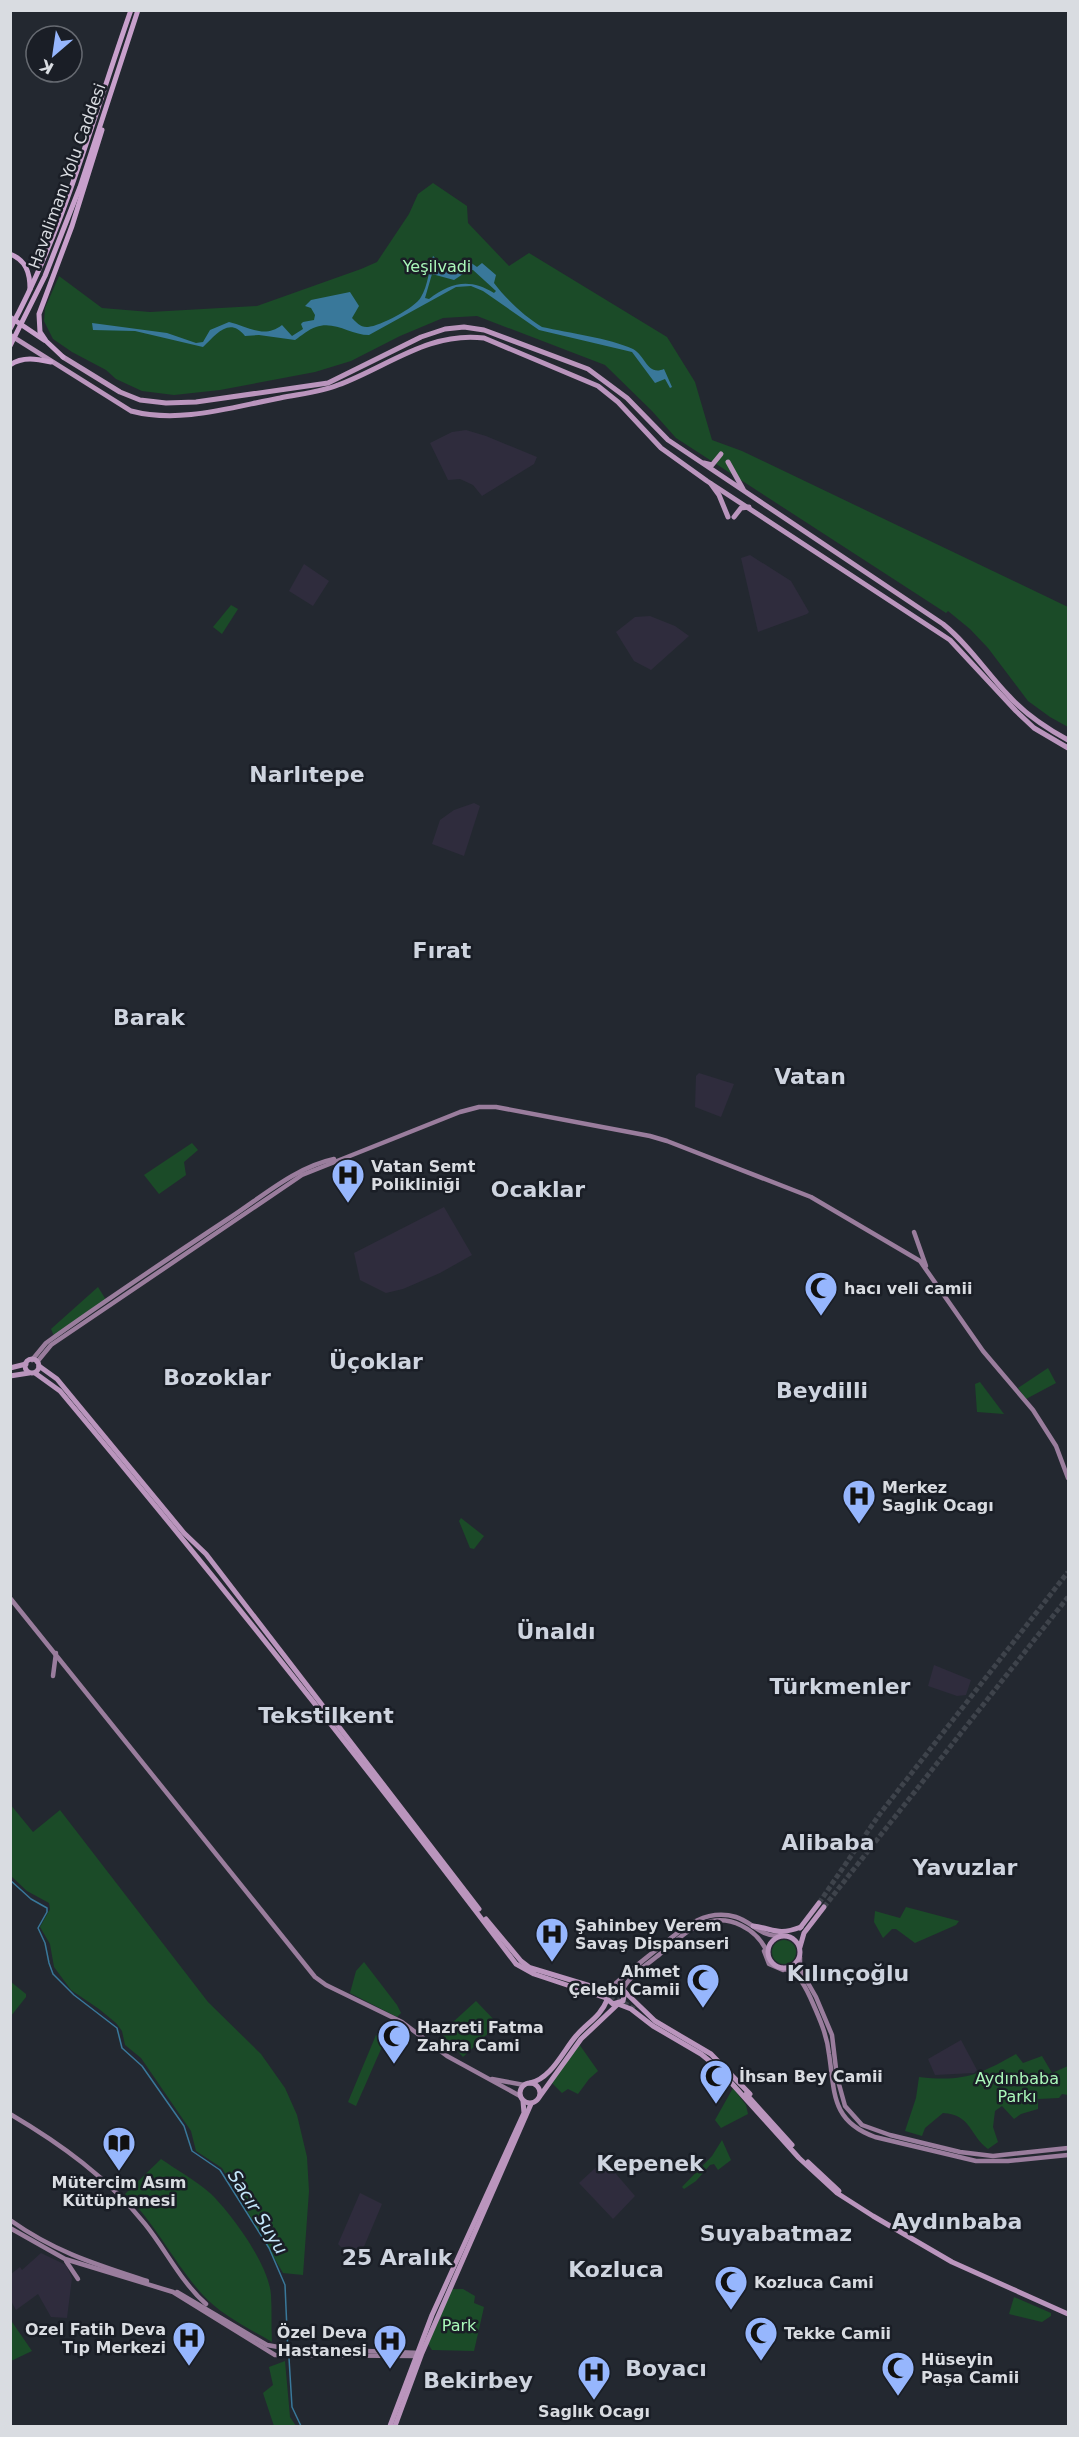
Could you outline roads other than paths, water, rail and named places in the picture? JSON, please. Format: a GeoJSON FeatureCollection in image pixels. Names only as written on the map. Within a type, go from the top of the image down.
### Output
{"type":"FeatureCollection","features":[{"type":"Feature","properties":{"kind":"highway","name":"Havalimanı Yolu Caddesi"},"geometry":{"type":"LineString","coordinates":[[10,330],[30,292],[60,217],[131,10]]}},
{"type":"Feature","properties":{"kind":"highway","name":"Havalimanı Yolu Caddesi"},"geometry":{"type":"LineString","coordinates":[[10,346],[27,316],[80,187],[138,10]]}},
{"type":"Feature","properties":{"kind":"highway"},"geometry":{"type":"LineString","coordinates":[[46,341],[40,332],[39,315],[86,184],[106,109]]}},
{"type":"Feature","properties":{"kind":"highway"},"geometry":{"type":"LineString","coordinates":[[10,254],[27,267],[30,292]]}},
{"type":"Feature","properties":{"kind":"highway"},"geometry":{"type":"LineString","coordinates":[[10,317],[46,341],[63,357]]}},
{"type":"Feature","properties":{"kind":"highway"},"geometry":{"type":"LineString","coordinates":[[10,365],[30,359],[51,362]]}},
{"type":"Feature","properties":{"kind":"main road"},"geometry":{"type":"LineString","coordinates":[[63,357],[120,392],[152,402],[196,402],[328,383],[421,337],[445,329],[464,327],[484,330],[588,369],[627,398],[668,440],[697,461],[943,624],[970,649],[1009,697],[1042,726],[1068,740]]}},
{"type":"Feature","properties":{"kind":"main road"},"geometry":{"type":"LineString","coordinates":[[10,334],[131,411],[151,416],[171,417],[337,386],[441,339],[470,336],[484,338],[598,386],[618,402],[661,448],[707,481],[951,640],[1034,728],[1068,748]]}},
{"type":"Feature","properties":{"kind":"main road"},"geometry":{"type":"LineString","coordinates":[[697,461],[712,465],[721,454]]}},
{"type":"Feature","properties":{"kind":"main road"},"geometry":{"type":"LineString","coordinates":[[728,462],[746,492]]}},
{"type":"Feature","properties":{"kind":"main road"},"geometry":{"type":"LineString","coordinates":[[707,481],[719,495],[731,517],[741,508],[749,507]]}},
{"type":"Feature","properties":{"kind":"main road"},"geometry":{"type":"LineString","coordinates":[[32,1373],[36,1363],[51,1345],[302,1175],[339,1158],[460,1112],[479,1107],[496,1107],[653,1136],[778,1183],[843,1215],[911,1255],[927,1269],[983,1351],[1033,1410],[1056,1446],[1068,1478]]}},
{"type":"Feature","properties":{"kind":"main road"},"geometry":{"type":"LineString","coordinates":[[914,1232],[927,1269]]}},
{"type":"Feature","properties":{"kind":"main road"},"geometry":{"type":"LineString","coordinates":[[10,1368],[36,1363],[57,1379],[184,1533],[206,1554],[521,1961],[540,1974]]}},
{"type":"Feature","properties":{"kind":"main road"},"geometry":{"type":"LineString","coordinates":[[26,1364],[26,1370],[60,1391],[219,1583],[325,1716],[516,1965],[631,2009],[653,2026],[701,2054],[717,2067],[825,2184],[876,2218],[952,2262],[1068,2314]]}},
{"type":"Feature","properties":{"kind":"main road"},"geometry":{"type":"LineString","coordinates":[[10,1376],[32,1373]]}},
{"type":"Feature","properties":{"kind":"main road"},"geometry":{"type":"LineString","coordinates":[[10,1599],[56,1653],[315,1977],[326,1985],[402,2022],[447,2056],[531,2104]]}},
{"type":"Feature","properties":{"kind":"main road"},"geometry":{"type":"LineString","coordinates":[[53,1676],[56,1653]]}},
{"type":"Feature","properties":{"kind":"main road"},"geometry":{"type":"LineString","coordinates":[[607,1991],[635,1966],[696,1920],[720,1915],[736,1917],[764,1935],[788,1936],[801,1927],[822,1905],[804,1933],[800,1947],[800,1969],[816,1996],[832,2035],[837,2077],[845,2106],[862,2125],[874,2131],[960,2152],[993,2156],[1068,2148]]}},
{"type":"Feature","properties":{"kind":"main road"},"geometry":{"type":"LineString","coordinates":[[396,2427],[418,2354],[531,2104],[540,2096],[581,2039],[624,2001],[627,1982],[703,1923],[723,1921],[737,1923],[763,1942],[773,1964],[792,1971],[801,1978],[826,2036],[836,2102],[848,2121],[860,2130],[874,2137],[976,2161],[1008,2161],[1068,2155]]}},
{"type":"Feature","properties":{"kind":"main road"},"geometry":{"type":"LineString","coordinates":[[753,1926],[778,1932],[787,1932],[801,1927]]}},
{"type":"Feature","properties":{"kind":"main road"},"geometry":{"type":"LineString","coordinates":[[768,1954],[770,1944],[778,1936]]}},
{"type":"Feature","properties":{"kind":"main road"},"geometry":{"type":"LineString","coordinates":[[788,1936],[800,1947]]}},
{"type":"Feature","properties":{"kind":"main road"},"geometry":{"type":"LineString","coordinates":[[763,1942],[765,1956],[771,1966],[801,1978]]}},
{"type":"Feature","properties":{"kind":"main road"},"geometry":{"type":"LineString","coordinates":[[782,1968],[793,1966],[800,1957]]}},
{"type":"Feature","properties":{"kind":"main road"},"geometry":{"type":"LineString","coordinates":[[521,1961],[541,1971],[607,1991]]}},
{"type":"Feature","properties":{"kind":"main road"},"geometry":{"type":"LineString","coordinates":[[523,1969],[599,1993]]}},
{"type":"Feature","properties":{"kind":"main road"},"geometry":{"type":"LineString","coordinates":[[615,1985],[655,2021],[698,2045],[720,2062],[781,2133]]}},
{"type":"Feature","properties":{"kind":"main road"},"geometry":{"type":"LineString","coordinates":[[481,2075],[510,2084],[536,2082],[552,2068],[578,2034],[601,2012],[607,1999],[607,1991]]}},
{"type":"Feature","properties":{"kind":"main road"},"geometry":{"type":"LineString","coordinates":[[708,2057],[749,2097],[825,2179],[876,2218]]}},
{"type":"Feature","properties":{"kind":"main road"},"geometry":{"type":"LineString","coordinates":[[527,2084],[538,2087],[540,2096]]}},
{"type":"Feature","properties":{"kind":"main road"},"geometry":{"type":"LineString","coordinates":[[390,2427],[418,2354],[521,2120],[525,2108],[520,2090],[527,2084]]}},
{"type":"Feature","properties":{"kind":"main road"},"geometry":{"type":"LineString","coordinates":[[749,2097],[770,2127]]}},
{"type":"Feature","properties":{"kind":"main road"},"geometry":{"type":"LineString","coordinates":[[10,2114],[70,2153],[114,2188],[147,2226],[192,2292],[219,2316]]}},
{"type":"Feature","properties":{"kind":"main road"},"geometry":{"type":"LineString","coordinates":[[10,2220],[35,2237],[69,2255],[182,2294],[267,2345],[284,2348],[418,2354]]}},
{"type":"Feature","properties":{"kind":"main road"},"geometry":{"type":"LineString","coordinates":[[10,2228],[64,2259],[173,2292],[274,2355],[418,2354]]}},
{"type":"Feature","properties":{"kind":"main road"},"geometry":{"type":"LineString","coordinates":[[64,2259],[78,2279]]}},
{"type":"Feature","properties":{"kind":"main road"},"geometry":{"type":"LineString","coordinates":[[182,2294],[192,2292]]}},
{"type":"Feature","properties":{"kind":"water"},"geometry":{"type":"Polygon","coordinates":[[[433,256],[447,265],[467,260],[477,267],[482,263],[496,275],[494,283],[504,295],[542,327],[601,339],[633,349],[650,368],[664,369],[672,387],[670,388],[665,379],[655,383],[632,352],[539,330],[483,291],[471,286],[456,287],[369,335],[323,325],[311,329],[295,340],[259,335],[245,336],[239,330],[228,328],[218,333],[203,347],[135,331],[93,330],[92,323],[167,333],[196,343],[203,342],[210,330],[229,322],[263,332],[282,325],[292,336],[303,329],[301,324],[303,322],[314,320],[315,315],[311,308],[305,306],[311,300],[350,292],[359,306],[352,318],[361,326],[368,327],[397,316],[421,297],[433,256]],[[469,270],[454,280],[432,274],[425,298],[429,299],[445,289],[461,284],[477,285],[494,293],[496,291],[473,270],[469,270]]]}},
{"type":"Feature","properties":{"kind":"waterway","name":"Sacır Suyu"},"geometry":{"type":"LineString","coordinates":[[10,1880],[31,1899],[47,1908],[38,1928],[45,1943],[53,1974],[74,1995],[117,2028],[122,2048],[142,2066],[184,2126],[192,2151],[220,2170],[269,2248],[285,2285],[288,2353]]}},
{"type":"Feature","properties":{"kind":"waterway","name":"Sacır Suyu"},"geometry":{"type":"LineString","coordinates":[[289,2358],[292,2407],[301,2426]]}},
{"type":"Feature","properties":{"kind":"tunnel"},"geometry":{"type":"LineString","coordinates":[[819,1903],[879,1815],[1068,1572]]}},
{"type":"Feature","properties":{"kind":"tunnel"},"geometry":{"type":"LineString","coordinates":[[824,1907],[1068,1597]]}},
{"type":"Feature","properties":{"kind":"tunnel"},"geometry":{"type":"LineString","coordinates":[[603,1994],[636,2010]]}},
{"type":"Feature","properties":{"kind":"place","name":"Vatan Semt Polikliniği"},"geometry":{"type":"Point","coordinates":[348,1204]}},
{"type":"Feature","properties":{"kind":"place","name":"hacı veli camii"},"geometry":{"type":"Point","coordinates":[821,1317]}},
{"type":"Feature","properties":{"kind":"place","name":"Merkez Saglık Ocagı"},"geometry":{"type":"Point","coordinates":[859,1525]}},
{"type":"Feature","properties":{"kind":"place","name":"Şahinbey Verem Savaş Dispanseri"},"geometry":{"type":"Point","coordinates":[552,1963]}},
{"type":"Feature","properties":{"kind":"place","name":"Ahmet Çelebi Camii"},"geometry":{"type":"Point","coordinates":[703,2009]}},
{"type":"Feature","properties":{"kind":"place","name":"Hazreti Fatma Zahra Cami"},"geometry":{"type":"Point","coordinates":[394,2065]}},
{"type":"Feature","properties":{"kind":"place","name":"İhsan Bey Camii"},"geometry":{"type":"Point","coordinates":[716,2105]}},
{"type":"Feature","properties":{"kind":"place","name":"Mütercim Asım Kütüphanesi"},"geometry":{"type":"Point","coordinates":[119,2172]}},
{"type":"Feature","properties":{"kind":"place","name":"Kozluca Cami"},"geometry":{"type":"Point","coordinates":[731,2311]}},
{"type":"Feature","properties":{"kind":"place","name":"Tekke Camii"},"geometry":{"type":"Point","coordinates":[761,2362]}},
{"type":"Feature","properties":{"kind":"place","name":"Ozel Fatih Deva Tıp Merkezi"},"geometry":{"type":"Point","coordinates":[189,2367]}},
{"type":"Feature","properties":{"kind":"place","name":"Özel Deva Hastanesi"},"geometry":{"type":"Point","coordinates":[390,2370]}},
{"type":"Feature","properties":{"kind":"place","name":"Hüseyin Paşa Camii"},"geometry":{"type":"Point","coordinates":[898,2397]}},
{"type":"Feature","properties":{"kind":"place","name":"Saglık Ocagı"},"geometry":{"type":"Point","coordinates":[594,2401]}},
{"type":"Feature","properties":{"kind":"district","name":"Narlıtepe"},"geometry":{"type":"Point","coordinates":[307,774]}},
{"type":"Feature","properties":{"kind":"district","name":"Fırat"},"geometry":{"type":"Point","coordinates":[442,950]}},
{"type":"Feature","properties":{"kind":"district","name":"Barak"},"geometry":{"type":"Point","coordinates":[149,1017]}},
{"type":"Feature","properties":{"kind":"district","name":"Vatan"},"geometry":{"type":"Point","coordinates":[810,1076]}},
{"type":"Feature","properties":{"kind":"district","name":"Ocaklar"},"geometry":{"type":"Point","coordinates":[538,1189]}},
{"type":"Feature","properties":{"kind":"district","name":"Üçoklar"},"geometry":{"type":"Point","coordinates":[376,1361]}},
{"type":"Feature","properties":{"kind":"district","name":"Bozoklar"},"geometry":{"type":"Point","coordinates":[217,1377]}},
{"type":"Feature","properties":{"kind":"district","name":"Beydilli"},"geometry":{"type":"Point","coordinates":[822,1390]}},
{"type":"Feature","properties":{"kind":"district","name":"Ünaldı"},"geometry":{"type":"Point","coordinates":[556,1631]}},
{"type":"Feature","properties":{"kind":"district","name":"Türkmenler"},"geometry":{"type":"Point","coordinates":[840,1686]}},
{"type":"Feature","properties":{"kind":"district","name":"Tekstilkent"},"geometry":{"type":"Point","coordinates":[326,1715]}},
{"type":"Feature","properties":{"kind":"district","name":"Alibaba"},"geometry":{"type":"Point","coordinates":[828,1842]}},
{"type":"Feature","properties":{"kind":"district","name":"Yavuzlar"},"geometry":{"type":"Point","coordinates":[965,1867]}},
{"type":"Feature","properties":{"kind":"district","name":"Kılınçoğlu"},"geometry":{"type":"Point","coordinates":[848,1973]}},
{"type":"Feature","properties":{"kind":"district","name":"Kepenek"},"geometry":{"type":"Point","coordinates":[650,2163]}},
{"type":"Feature","properties":{"kind":"district","name":"Aydınbaba"},"geometry":{"type":"Point","coordinates":[957,2221]}},
{"type":"Feature","properties":{"kind":"district","name":"Suyabatmaz"},"geometry":{"type":"Point","coordinates":[776,2233]}},
{"type":"Feature","properties":{"kind":"district","name":"25 Aralık"},"geometry":{"type":"Point","coordinates":[397,2257]}},
{"type":"Feature","properties":{"kind":"district","name":"Kozluca"},"geometry":{"type":"Point","coordinates":[616,2269]}},
{"type":"Feature","properties":{"kind":"district","name":"Boyacı"},"geometry":{"type":"Point","coordinates":[666,2368]}},
{"type":"Feature","properties":{"kind":"district","name":"Bekirbey"},"geometry":{"type":"Point","coordinates":[478,2380]}},
{"type":"Feature","properties":{"kind":"park label","name":"Yeşilvadi"},"geometry":{"type":"Point","coordinates":[437,266]}},
{"type":"Feature","properties":{"kind":"park label","name":"Aydınbaba Parkı"},"geometry":{"type":"Point","coordinates":[1017,2087]}},
{"type":"Feature","properties":{"kind":"park label","name":"Park"},"geometry":{"type":"Point","coordinates":[459,2325]}}]}
